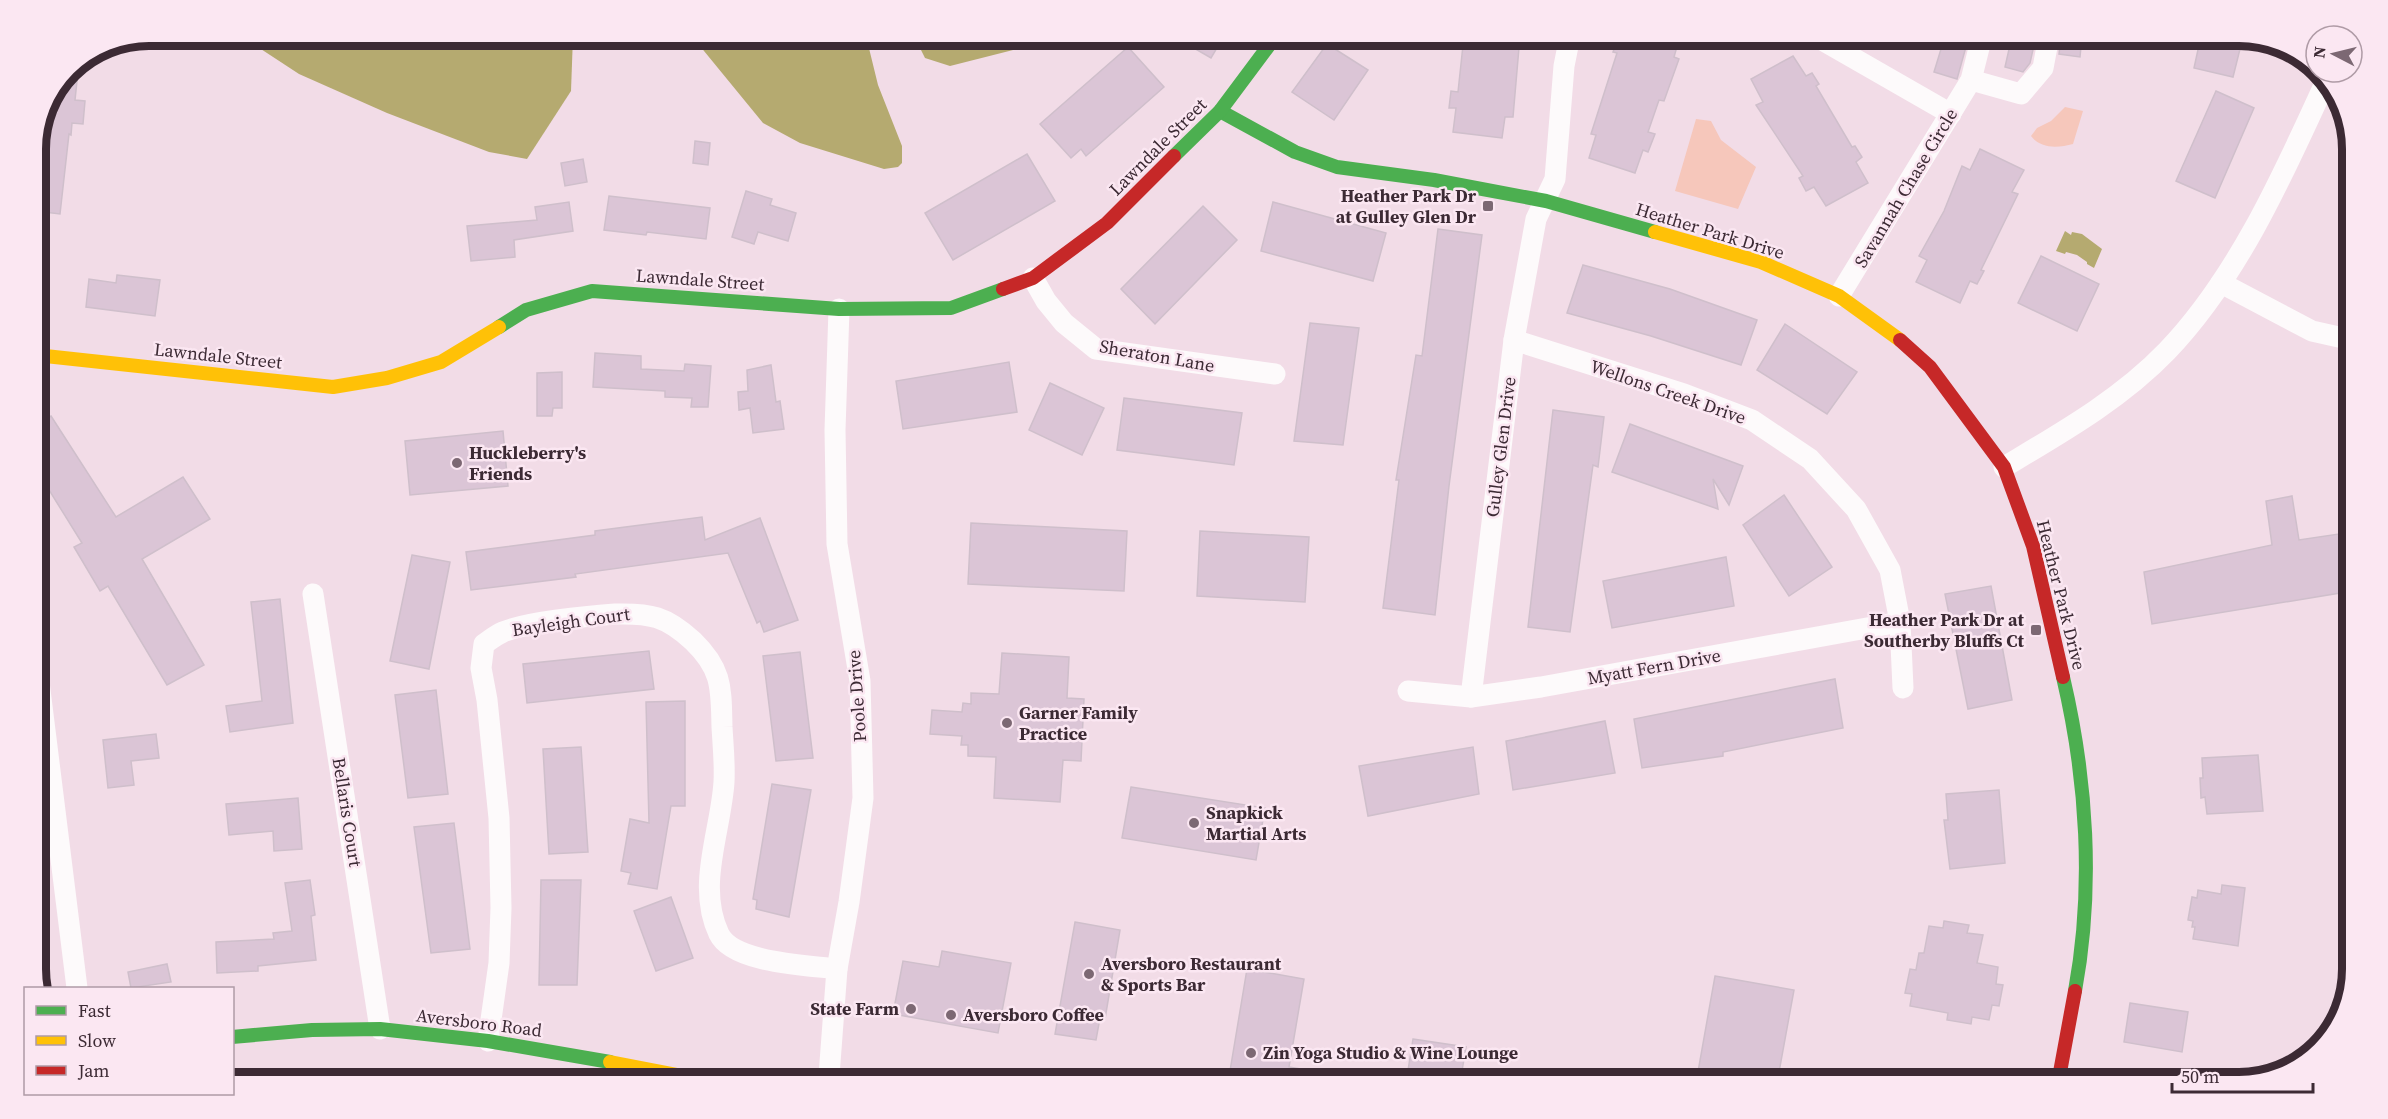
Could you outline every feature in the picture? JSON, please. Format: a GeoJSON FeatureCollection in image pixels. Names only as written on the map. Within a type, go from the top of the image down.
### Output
{"type":"FeatureCollection","features":[{"type":"Feature","properties":{"kind":"street","name":"Lawndale Street"},"geometry":{"type":"LineString","coordinates":[[47,356],[333,387],[387,378],[441,362],[526,310],[592,291],[839,309],[951,308],[1033,278],[1107,223],[1220,111],[1269,46]]}},
{"type":"Feature","properties":{"kind":"street","name":"Gulley Glen Drive"},"geometry":{"type":"LineString","coordinates":[[1471,697],[1514,340],[1536,219],[1555,178],[1564,66],[1568,46]]}},
{"type":"Feature","properties":{"kind":"street"},"geometry":{"type":"LineString","coordinates":[[1832,46],[1951,114]]}},
{"type":"Feature","properties":{"kind":"street","name":"Savannah Chase Circle"},"geometry":{"type":"LineString","coordinates":[[1839,296],[1971,80],[1980,46]]}},
{"type":"Feature","properties":{"kind":"street"},"geometry":{"type":"LineString","coordinates":[[1971,80],[2021,94],[2043,68],[2047,46]]}},
{"type":"Feature","properties":{"kind":"street"},"geometry":{"type":"LineString","coordinates":[[2004,467],[2099,409],[2166,352],[2196,319],[2252,232],[2322,90]]}},
{"type":"Feature","properties":{"kind":"street","name":"Heather Park Drive"},"geometry":{"type":"LineString","coordinates":[[1220,111],[1294,152],[1336,167],[1434,180],[1546,201],[1761,262],[1839,296],[1900,340],[1930,367],[2004,467],[2033,546],[2072,715],[2083,789],[2085,872],[2082,952],[2060,1072]]}},
{"type":"Feature","properties":{"kind":"street","name":"Sheraton Lane"},"geometry":{"type":"LineString","coordinates":[[1033,278],[1046,301],[1064,323],[1096,349],[1275,374]]}},
{"type":"Feature","properties":{"kind":"street"},"geometry":{"type":"LineString","coordinates":[[2220,283],[2312,331],[2341,338]]}},
{"type":"Feature","properties":{"kind":"street","name":"Poole Drive"},"geometry":{"type":"LineString","coordinates":[[829,1072],[837,969],[863,798],[860,681],[837,544],[835,430],[839,309]]}},
{"type":"Feature","properties":{"kind":"street","name":"Wellons Creek Drive"},"geometry":{"type":"LineString","coordinates":[[1514,340],[1684,394],[1752,420],[1810,459],[1857,509],[1890,570],[1900,622],[1903,688]]}},
{"type":"Feature","properties":{"kind":"street","name":"Bellaris Court"},"geometry":{"type":"LineString","coordinates":[[313,594],[380,1029]]}},
{"type":"Feature","properties":{"kind":"street","name":"Bayleigh Court"},"geometry":{"type":"LineString","coordinates":[[488,1041],[499,963],[501,908],[499,818],[487,700],[481,668],[484,644],[503,632],[528,626],[605,615],[644,613],[677,627],[704,651],[721,684],[724,782],[709,882],[712,911],[719,936],[737,952],[768,960],[837,969]]}},
{"type":"Feature","properties":{"kind":"street","name":"Myatt Fern Drive"},"geometry":{"type":"LineString","coordinates":[[1408,690],[1471,697],[1541,687],[1900,622]]}},
{"type":"Feature","properties":{"kind":"street"},"geometry":{"type":"LineString","coordinates":[[47,747],[77,987]]}},
{"type":"Feature","properties":{"kind":"street","name":"Aversboro Road"},"geometry":{"type":"LineString","coordinates":[[234,1037],[312,1030],[380,1029],[488,1041],[663,1072]]}},
{"type":"Feature","properties":{"kind":"shaded area"},"geometry":{"type":"Polygon","coordinates":[[[256,46],[573,46],[571,91],[527,159],[489,152],[387,113],[299,74],[256,46]]]}},
{"type":"Feature","properties":{"kind":"shaded area"},"geometry":{"type":"Polygon","coordinates":[[[700,46],[868,46],[878,85],[902,146],[902,163],[898,167],[884,169],[800,143],[763,123],[700,46]]]}},
{"type":"Feature","properties":{"kind":"shaded area"},"geometry":{"type":"Polygon","coordinates":[[[919,46],[1029,46],[950,66],[925,58],[919,46]]]}},
{"type":"Feature","properties":{"kind":"shaded area"},"geometry":{"type":"Polygon","coordinates":[[[2065,107],[2083,111],[2073,144],[2050,146],[2040,143],[2031,136],[2037,128],[2051,121],[2065,107]]]}},
{"type":"Feature","properties":{"kind":"shaded area"},"geometry":{"type":"Polygon","coordinates":[[[1696,119],[1711,121],[1721,140],[1756,167],[1738,209],[1675,191],[1696,119]]]}},
{"type":"Feature","properties":{"kind":"shaded area"},"geometry":{"type":"Polygon","coordinates":[[[2065,231],[2071,235],[2072,232],[2082,234],[2102,249],[2094,268],[2077,255],[2056,251],[2065,231]]]}},
{"type":"Feature","properties":{"kind":"building"},"geometry":{"type":"Polygon","coordinates":[[[1190,46],[1218,46],[1211,58],[1190,46]]]}},
{"type":"Feature","properties":{"kind":"building"},"geometry":{"type":"Polygon","coordinates":[[[1326,46],[1330,46],[1368,70],[1334,120],[1292,92],[1326,46]]]}},
{"type":"Feature","properties":{"kind":"building"},"geometry":{"type":"Polygon","coordinates":[[[1463,46],[1519,46],[1513,117],[1505,117],[1502,138],[1453,132],[1456,108],[1449,108],[1451,91],[1458,92],[1463,46]]]}},
{"type":"Feature","properties":{"kind":"building"},"geometry":{"type":"Polygon","coordinates":[[[1615,46],[1677,46],[1674,57],[1679,59],[1664,101],[1659,100],[1648,132],[1655,134],[1648,152],[1643,150],[1635,173],[1589,158],[1596,135],[1591,134],[1617,53],[1613,52],[1615,46]]]}},
{"type":"Feature","properties":{"kind":"building"},"geometry":{"type":"Polygon","coordinates":[[[1942,46],[1966,46],[1957,79],[1934,72],[1942,46]]]}},
{"type":"Feature","properties":{"kind":"building"},"geometry":{"type":"Polygon","coordinates":[[[2010,46],[2034,46],[2030,63],[2023,72],[2005,67],[2010,46]]]}},
{"type":"Feature","properties":{"kind":"building"},"geometry":{"type":"Polygon","coordinates":[[[2060,46],[2081,46],[2080,57],[2059,54],[2060,46]]]}},
{"type":"Feature","properties":{"kind":"building"},"geometry":{"type":"Polygon","coordinates":[[[2199,46],[2241,46],[2233,77],[2194,68],[2199,46]]]}},
{"type":"Feature","properties":{"kind":"building"},"geometry":{"type":"Polygon","coordinates":[[[1128,47],[1164,87],[1086,156],[1081,149],[1071,158],[1040,124],[1128,47]]]}},
{"type":"Feature","properties":{"kind":"building"},"geometry":{"type":"Polygon","coordinates":[[[1793,56],[1806,76],[1812,73],[1819,84],[1816,86],[1852,147],[1855,146],[1862,157],[1856,162],[1868,183],[1826,206],[1814,187],[1806,191],[1799,178],[1803,176],[1756,105],[1763,102],[1751,79],[1793,56]]]}},
{"type":"Feature","properties":{"kind":"building"},"geometry":{"type":"Polygon","coordinates":[[[78,76],[75,100],[85,101],[83,124],[72,123],[71,135],[69,134],[60,214],[47,212],[47,142],[50,123],[57,104],[78,76]]]}},
{"type":"Feature","properties":{"kind":"building"},"geometry":{"type":"Polygon","coordinates":[[[2216,91],[2254,108],[2215,198],[2176,181],[2216,91]]]}},
{"type":"Feature","properties":{"kind":"building"},"geometry":{"type":"Polygon","coordinates":[[[695,141],[710,143],[708,165],[693,163],[695,141]]]}},
{"type":"Feature","properties":{"kind":"building"},"geometry":{"type":"Polygon","coordinates":[[[1980,149],[2024,170],[2012,192],[2018,194],[1981,270],[1984,271],[1977,284],[1970,281],[1960,303],[1916,282],[1927,260],[1919,256],[1944,211],[1962,166],[1970,170],[1980,149]]]}},
{"type":"Feature","properties":{"kind":"building"},"geometry":{"type":"Polygon","coordinates":[[[1027,154],[1055,201],[953,260],[925,213],[1027,154]]]}},
{"type":"Feature","properties":{"kind":"building"},"geometry":{"type":"Polygon","coordinates":[[[583,159],[587,182],[565,186],[561,163],[583,159]]]}},
{"type":"Feature","properties":{"kind":"building"},"geometry":{"type":"Polygon","coordinates":[[[746,191],[772,199],[770,205],[796,213],[788,241],[758,232],[754,244],[732,237],[746,191]]]}},
{"type":"Feature","properties":{"kind":"building"},"geometry":{"type":"Polygon","coordinates":[[[609,196],[710,208],[706,239],[604,230],[609,196]]]}},
{"type":"Feature","properties":{"kind":"building"},"geometry":{"type":"Polygon","coordinates":[[[569,202],[573,231],[514,240],[515,257],[471,261],[467,226],[537,220],[535,207],[569,202]]]}},
{"type":"Feature","properties":{"kind":"building"},"geometry":{"type":"Polygon","coordinates":[[[1273,202],[1386,233],[1373,281],[1261,251],[1273,202]]]}},
{"type":"Feature","properties":{"kind":"building"},"geometry":{"type":"Polygon","coordinates":[[[1203,206],[1237,240],[1155,324],[1121,289],[1203,206]]]}},
{"type":"Feature","properties":{"kind":"building"},"geometry":{"type":"Polygon","coordinates":[[[1438,229],[1482,235],[1449,486],[1435,615],[1383,608],[1399,480],[1396,480],[1416,355],[1422,356],[1438,229]]]}},
{"type":"Feature","properties":{"kind":"building"},"geometry":{"type":"Polygon","coordinates":[[[2041,256],[2099,284],[2077,331],[2018,303],[2041,256]]]}},
{"type":"Feature","properties":{"kind":"building"},"geometry":{"type":"Polygon","coordinates":[[[1583,265],[1670,289],[1757,320],[1741,365],[1651,336],[1567,313],[1583,265]]]}},
{"type":"Feature","properties":{"kind":"building"},"geometry":{"type":"Polygon","coordinates":[[[117,275],[160,280],[155,316],[86,307],[89,279],[116,283],[117,275]]]}},
{"type":"Feature","properties":{"kind":"building"},"geometry":{"type":"Polygon","coordinates":[[[1310,323],[1359,328],[1343,445],[1294,441],[1310,323]]]}},
{"type":"Feature","properties":{"kind":"building"},"geometry":{"type":"Polygon","coordinates":[[[1785,324],[1857,372],[1827,414],[1757,370],[1785,324]]]}},
{"type":"Feature","properties":{"kind":"building"},"geometry":{"type":"Polygon","coordinates":[[[595,353],[641,356],[641,369],[684,371],[685,364],[711,366],[708,407],[691,407],[692,398],[665,397],[665,391],[593,387],[595,353]]]}},
{"type":"Feature","properties":{"kind":"building"},"geometry":{"type":"Polygon","coordinates":[[[1009,362],[1017,412],[903,429],[896,381],[1009,362]]]}},
{"type":"Feature","properties":{"kind":"building"},"geometry":{"type":"Polygon","coordinates":[[[771,365],[776,402],[780,401],[784,429],[753,433],[750,408],[739,410],[738,392],[748,391],[747,370],[771,365]]]}},
{"type":"Feature","properties":{"kind":"building"},"geometry":{"type":"Polygon","coordinates":[[[562,372],[562,408],[553,408],[552,416],[537,416],[537,373],[562,372]]]}},
{"type":"Feature","properties":{"kind":"building"},"geometry":{"type":"Polygon","coordinates":[[[1050,383],[1104,408],[1082,455],[1029,430],[1050,383]]]}},
{"type":"Feature","properties":{"kind":"building"},"geometry":{"type":"Polygon","coordinates":[[[1124,398],[1242,413],[1234,465],[1117,450],[1124,398]]]}},
{"type":"Feature","properties":{"kind":"building"},"geometry":{"type":"Polygon","coordinates":[[[1553,410],[1604,417],[1598,467],[1593,465],[1570,632],[1528,627],[1553,410]]]}},
{"type":"Feature","properties":{"kind":"building"},"geometry":{"type":"Polygon","coordinates":[[[51,416],[116,517],[183,477],[210,519],[142,559],[204,665],[167,685],[108,586],[100,591],[74,547],[82,543],[47,487],[47,418],[51,416]]]}},
{"type":"Feature","properties":{"kind":"building"},"geometry":{"type":"Polygon","coordinates":[[[1630,424],[1743,466],[1729,505],[1713,479],[1718,509],[1612,472],[1630,424]]]}},
{"type":"Feature","properties":{"kind":"building","name":"Huckleberry's Friends"},"geometry":{"type":"Polygon","coordinates":[[[503,431],[508,486],[410,495],[405,441],[503,431]]]}},
{"type":"Feature","properties":{"kind":"building"},"geometry":{"type":"Polygon","coordinates":[[[1784,495],[1832,567],[1789,596],[1743,525],[1784,495]]]}},
{"type":"Feature","properties":{"kind":"building"},"geometry":{"type":"Polygon","coordinates":[[[2292,496],[2299,540],[2341,534],[2342,593],[2152,624],[2144,572],[2272,545],[2266,501],[2292,496]]]}},
{"type":"Feature","properties":{"kind":"building"},"geometry":{"type":"Polygon","coordinates":[[[702,517],[705,540],[760,518],[798,620],[764,632],[760,621],[757,623],[728,553],[575,574],[576,577],[471,590],[466,552],[595,535],[595,531],[702,517]]]}},
{"type":"Feature","properties":{"kind":"building"},"geometry":{"type":"Polygon","coordinates":[[[971,523],[1127,531],[1124,591],[968,584],[971,523]]]}},
{"type":"Feature","properties":{"kind":"building"},"geometry":{"type":"Polygon","coordinates":[[[1200,531],[1309,537],[1305,602],[1197,596],[1200,531]]]}},
{"type":"Feature","properties":{"kind":"building"},"geometry":{"type":"Polygon","coordinates":[[[412,555],[450,562],[429,669],[390,661],[412,555]]]}},
{"type":"Feature","properties":{"kind":"building"},"geometry":{"type":"Polygon","coordinates":[[[1726,557],[1734,606],[1612,628],[1603,581],[1726,557]]]}},
{"type":"Feature","properties":{"kind":"building"},"geometry":{"type":"Polygon","coordinates":[[[1991,586],[2012,700],[1968,709],[1945,594],[1991,586]]]}},
{"type":"Feature","properties":{"kind":"building"},"geometry":{"type":"Polygon","coordinates":[[[280,599],[293,723],[230,732],[226,706],[262,701],[251,602],[280,599]]]}},
{"type":"Feature","properties":{"kind":"building"},"geometry":{"type":"Polygon","coordinates":[[[649,651],[654,689],[527,703],[523,664],[649,651]]]}},
{"type":"Feature","properties":{"kind":"building"},"geometry":{"type":"Polygon","coordinates":[[[800,652],[813,758],[776,761],[763,656],[800,652]]]}},
{"type":"Feature","properties":{"kind":"building","name":"Garner Family Practice"},"geometry":{"type":"Polygon","coordinates":[[[1002,653],[1069,657],[1067,698],[1084,699],[1081,761],[1063,760],[1060,802],[994,798],[996,757],[968,756],[968,745],[961,745],[962,736],[930,734],[932,710],[962,712],[963,703],[971,704],[971,693],[999,694],[1002,653]]]}},
{"type":"Feature","properties":{"kind":"building"},"geometry":{"type":"Polygon","coordinates":[[[1835,679],[1843,728],[1723,752],[1723,756],[1642,768],[1634,719],[1835,679]]]}},
{"type":"Feature","properties":{"kind":"building"},"geometry":{"type":"Polygon","coordinates":[[[436,690],[448,794],[408,798],[395,695],[436,690]]]}},
{"type":"Feature","properties":{"kind":"building"},"geometry":{"type":"Polygon","coordinates":[[[685,701],[685,806],[671,806],[657,889],[628,884],[631,873],[621,871],[630,819],[649,823],[646,702],[685,701]]]}},
{"type":"Feature","properties":{"kind":"building"},"geometry":{"type":"Polygon","coordinates":[[[1605,721],[1615,773],[1513,790],[1506,741],[1605,721]]]}},
{"type":"Feature","properties":{"kind":"building"},"geometry":{"type":"Polygon","coordinates":[[[156,734],[159,758],[131,761],[134,785],[108,788],[103,740],[156,734]]]}},
{"type":"Feature","properties":{"kind":"building"},"geometry":{"type":"Polygon","coordinates":[[[581,747],[588,852],[549,854],[543,749],[581,747]]]}},
{"type":"Feature","properties":{"kind":"building"},"geometry":{"type":"Polygon","coordinates":[[[1473,747],[1479,794],[1368,816],[1359,766],[1473,747]]]}},
{"type":"Feature","properties":{"kind":"building"},"geometry":{"type":"Polygon","coordinates":[[[2258,755],[2263,811],[2207,814],[2205,797],[2201,798],[2202,758],[2258,755]]]}},
{"type":"Feature","properties":{"kind":"building"},"geometry":{"type":"Polygon","coordinates":[[[772,784],[811,790],[789,917],[756,909],[757,900],[753,899],[772,784]]]}},
{"type":"Feature","properties":{"kind":"building","name":"Snapkick Martial Arts"},"geometry":{"type":"Polygon","coordinates":[[[1131,787],[1265,808],[1256,860],[1122,838],[1131,787]]]}},
{"type":"Feature","properties":{"kind":"building"},"geometry":{"type":"Polygon","coordinates":[[[1999,790],[2005,863],[1950,869],[1944,820],[1948,820],[1946,794],[1999,790]]]}},
{"type":"Feature","properties":{"kind":"building"},"geometry":{"type":"Polygon","coordinates":[[[298,798],[302,849],[274,851],[273,831],[229,835],[226,804],[298,798]]]}},
{"type":"Feature","properties":{"kind":"building"},"geometry":{"type":"Polygon","coordinates":[[[454,823],[470,949],[431,953],[414,827],[454,823]]]}},
{"type":"Feature","properties":{"kind":"building"},"geometry":{"type":"Polygon","coordinates":[[[310,880],[315,915],[311,916],[316,960],[258,966],[258,971],[217,973],[216,942],[274,939],[273,933],[292,931],[285,883],[310,880]]]}},
{"type":"Feature","properties":{"kind":"building"},"geometry":{"type":"Polygon","coordinates":[[[541,880],[581,880],[577,985],[539,985],[541,880]]]}},
{"type":"Feature","properties":{"kind":"building"},"geometry":{"type":"Polygon","coordinates":[[[2222,885],[2245,888],[2238,946],[2193,939],[2195,927],[2192,927],[2193,921],[2188,920],[2192,897],[2197,898],[2198,890],[2221,894],[2222,885]]]}},
{"type":"Feature","properties":{"kind":"building"},"geometry":{"type":"Polygon","coordinates":[[[671,897],[693,958],[656,971],[634,911],[671,897]]]}},
{"type":"Feature","properties":{"kind":"building"},"geometry":{"type":"Polygon","coordinates":[[[1944,921],[1969,925],[1967,933],[1983,935],[1977,963],[1998,967],[1996,984],[2003,985],[1999,1006],[1992,1005],[1989,1020],[1972,1017],[1971,1024],[1947,1020],[1948,1013],[1910,1006],[1912,994],[1905,993],[1910,969],[1916,970],[1919,953],[1924,953],[1929,926],[1943,928],[1944,921]]]}},
{"type":"Feature","properties":{"kind":"building","name":"Aversboro Restaurant & Sports Bar"},"geometry":{"type":"Polygon","coordinates":[[[1075,922],[1120,930],[1105,1019],[1100,1018],[1096,1040],[1055,1034],[1075,922]]]}},
{"type":"Feature","properties":{"kind":"building"},"geometry":{"type":"Polygon","coordinates":[[[942,951],[1011,963],[998,1033],[893,1014],[903,961],[939,967],[942,951]]]}},
{"type":"Feature","properties":{"kind":"building"},"geometry":{"type":"Polygon","coordinates":[[[167,964],[171,982],[131,987],[128,972],[167,964]]]}},
{"type":"Feature","properties":{"kind":"building"},"geometry":{"type":"Polygon","coordinates":[[[1247,969],[1304,979],[1289,1067],[1318,1072],[1230,1072],[1247,969]]]}},
{"type":"Feature","properties":{"kind":"building"},"geometry":{"type":"Polygon","coordinates":[[[1715,976],[1794,990],[1779,1072],[1698,1072],[1715,976]]]}},
{"type":"Feature","properties":{"kind":"building"},"geometry":{"type":"Polygon","coordinates":[[[2130,1003],[2188,1012],[2182,1052],[2124,1042],[2130,1003]]]}},
{"type":"Feature","properties":{"kind":"building"},"geometry":{"type":"Polygon","coordinates":[[[1413,1039],[1466,1047],[1462,1072],[1408,1072],[1413,1039]]]}},
{"type":"Feature","properties":{"kind":"traffic: fast"},"geometry":{"type":"LineString","coordinates":[[1174,156],[1220,111],[1269,46]]}},
{"type":"Feature","properties":{"kind":"traffic: fast"},"geometry":{"type":"LineString","coordinates":[[1220,111],[1295,152],[1337,167],[1434,180],[1546,201],[1655,232]]}},
{"type":"Feature","properties":{"kind":"traffic: fast"},"geometry":{"type":"LineString","coordinates":[[499,327],[526,310],[592,291],[839,309],[951,308],[1003,289]]}},
{"type":"Feature","properties":{"kind":"traffic: fast"},"geometry":{"type":"LineString","coordinates":[[2063,677],[2078,755],[2085,834],[2085,913],[2075,991]]}},
{"type":"Feature","properties":{"kind":"traffic: fast"},"geometry":{"type":"LineString","coordinates":[[234,1037],[312,1030],[380,1029],[488,1041],[610,1062]]}},
{"type":"Feature","properties":{"kind":"traffic: slow"},"geometry":{"type":"LineString","coordinates":[[1655,232],[1761,262],[1839,296],[1900,340]]}},
{"type":"Feature","properties":{"kind":"traffic: slow"},"geometry":{"type":"LineString","coordinates":[[47,356],[333,387],[387,378],[441,362],[499,327]]}},
{"type":"Feature","properties":{"kind":"traffic: slow"},"geometry":{"type":"LineString","coordinates":[[610,1062],[662,1072]]}},
{"type":"Feature","properties":{"kind":"traffic: jam"},"geometry":{"type":"LineString","coordinates":[[1003,289],[1033,278],[1107,223],[1174,156]]}},
{"type":"Feature","properties":{"kind":"traffic: jam"},"geometry":{"type":"LineString","coordinates":[[1900,340],[1930,367],[2004,467],[2033,546],[2063,677]]}},
{"type":"Feature","properties":{"kind":"traffic: jam"},"geometry":{"type":"LineString","coordinates":[[2060,1072],[2075,991]]}},
{"type":"Feature","properties":{"kind":"place","name":"Heather Park Dr at Gulley Glen Dr"},"geometry":{"type":"Point","coordinates":[1488,206]}},
{"type":"Feature","properties":{"kind":"place","name":"Huckleberry's Friends"},"geometry":{"type":"Point","coordinates":[457,463]}},
{"type":"Feature","properties":{"kind":"place","name":"Heather Park Dr at Southerby Bluffs Ct"},"geometry":{"type":"Point","coordinates":[2036,630]}},
{"type":"Feature","properties":{"kind":"place","name":"Garner Family Practice"},"geometry":{"type":"Point","coordinates":[1007,723]}},
{"type":"Feature","properties":{"kind":"place","name":"Snapkick Martial Arts"},"geometry":{"type":"Point","coordinates":[1194,823]}},
{"type":"Feature","properties":{"kind":"place","name":"Aversboro Restaurant & Sports Bar"},"geometry":{"type":"Point","coordinates":[1089,974]}},
{"type":"Feature","properties":{"kind":"place","name":"State Farm"},"geometry":{"type":"Point","coordinates":[911,1009]}},
{"type":"Feature","properties":{"kind":"place","name":"Aversboro Coffee"},"geometry":{"type":"Point","coordinates":[951,1015]}},
{"type":"Feature","properties":{"kind":"place","name":"Zin Yoga Studio & Wine Lounge"},"geometry":{"type":"Point","coordinates":[1251,1053]}}]}
